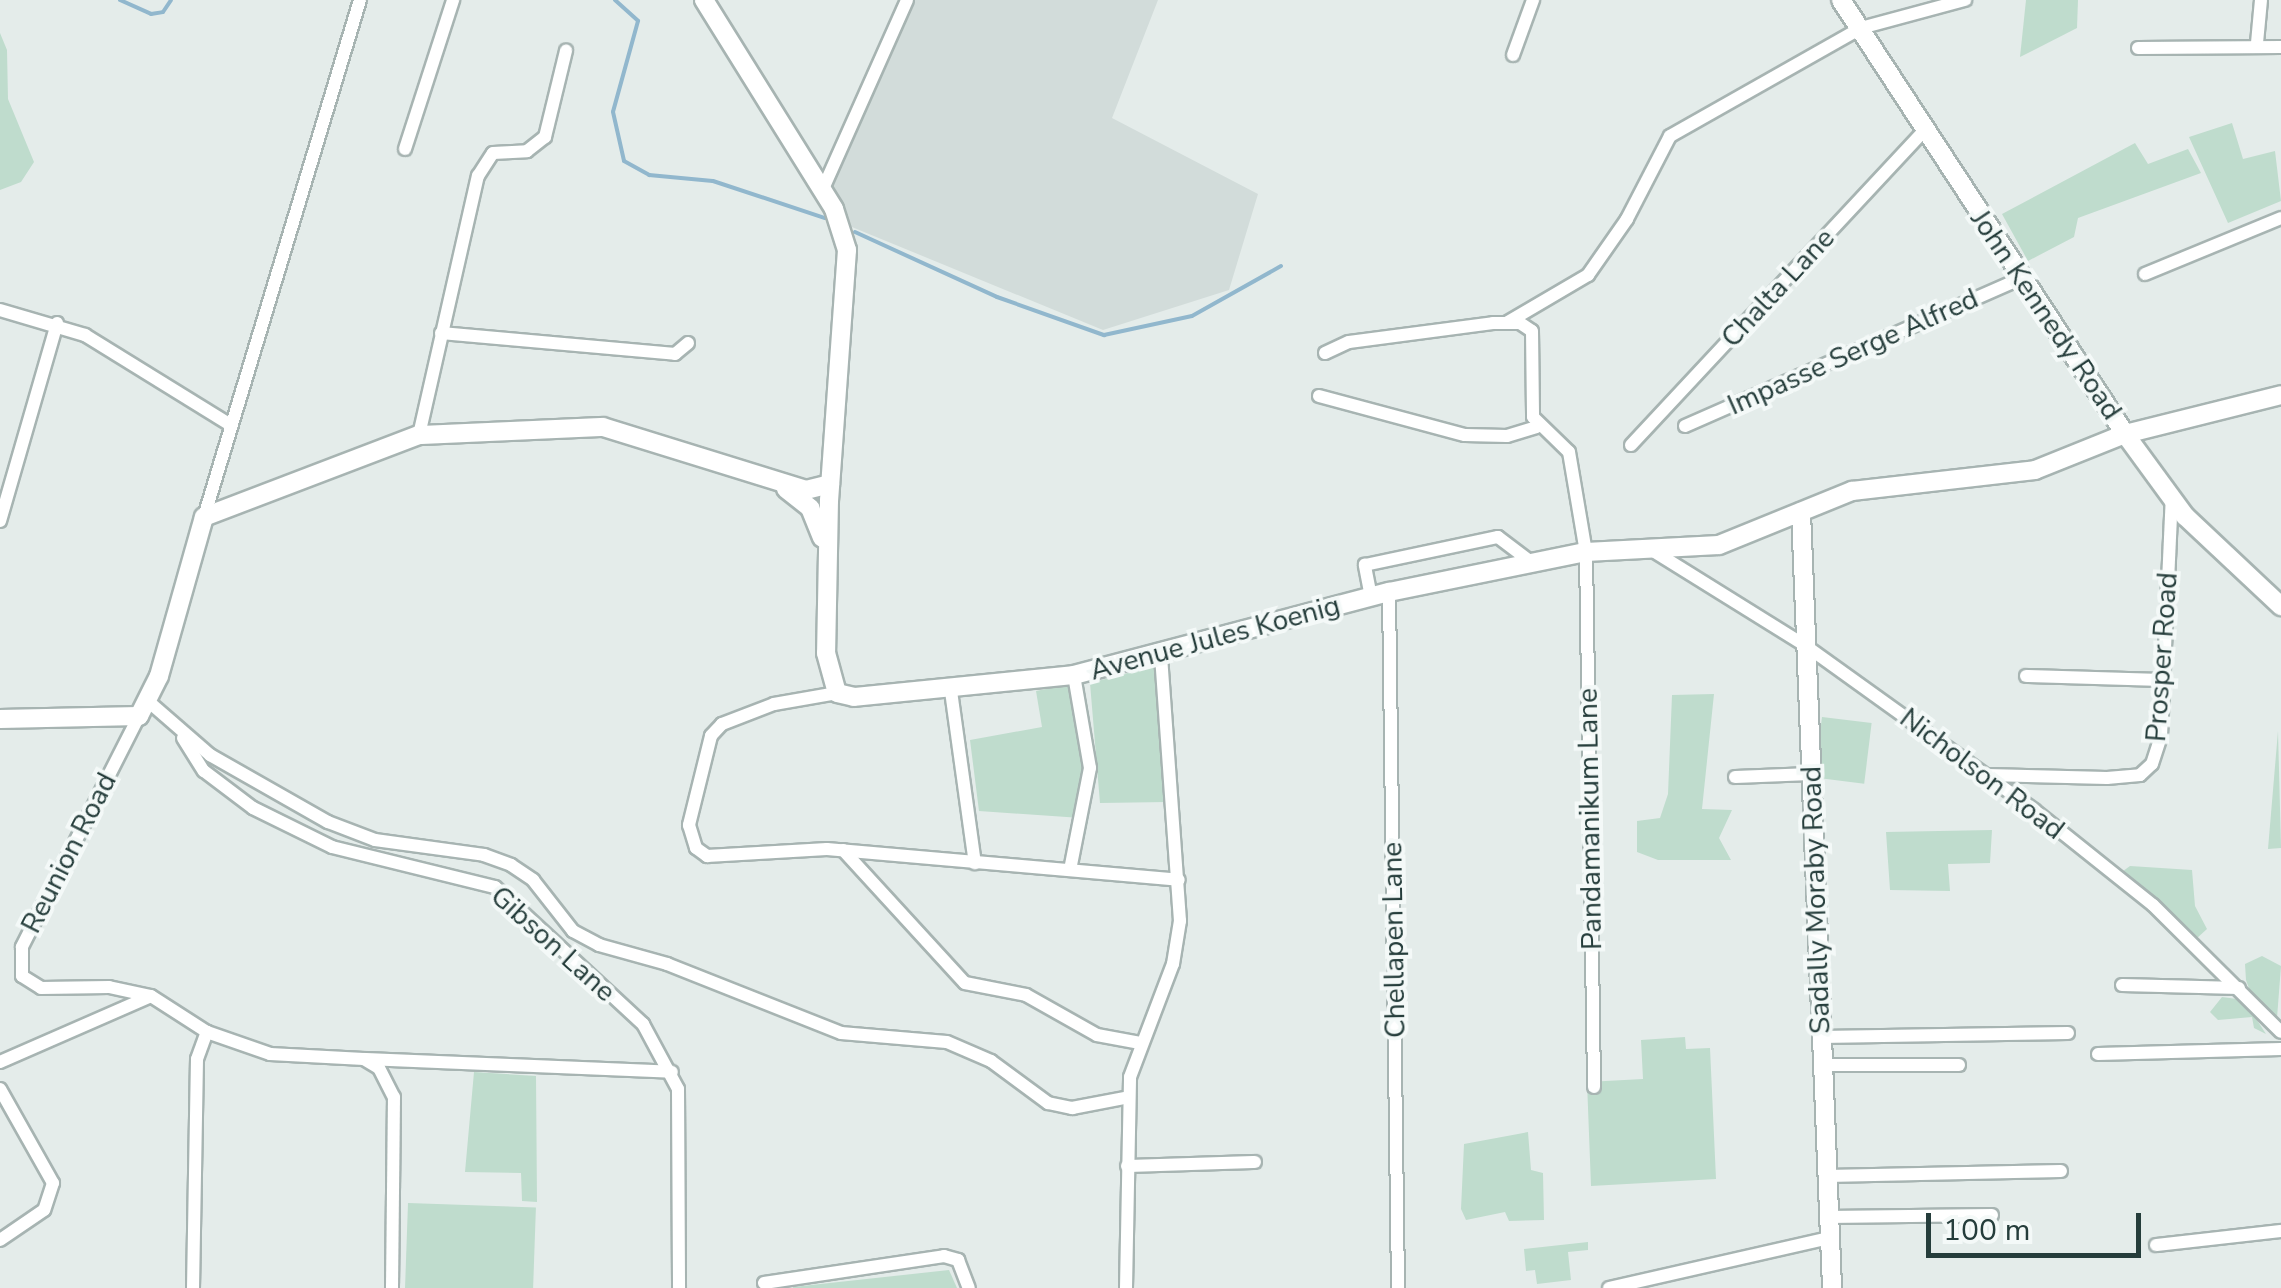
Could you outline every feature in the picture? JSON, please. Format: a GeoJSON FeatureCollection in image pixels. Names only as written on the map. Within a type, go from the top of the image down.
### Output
{"type":"FeatureCollection","features":[{"type":"Feature","properties":{"kind":"street"},"geometry":{"type":"LineString","coordinates":[[144,709],[360,0]]}},
{"type":"Feature","properties":{"kind":"street"},"geometry":{"type":"LineString","coordinates":[[405,150],[454,0]]}},
{"type":"Feature","properties":{"kind":"street"},"geometry":{"type":"LineString","coordinates":[[704,0],[822,191],[841,228],[848,272],[826,553],[826,653],[837,693],[774,704],[722,724],[711,736],[689,826],[690,841],[707,856],[843,850],[1179,880]]}},
{"type":"Feature","properties":{"kind":"street"},"geometry":{"type":"LineString","coordinates":[[822,191],[907,0]]}},
{"type":"Feature","properties":{"kind":"street"},"geometry":{"type":"LineString","coordinates":[[1513,54],[1534,0]]}},
{"type":"Feature","properties":{"kind":"street","name":"John Kennedy Road"},"geometry":{"type":"LineString","coordinates":[[1841,0],[2125,434],[2172,498],[2231,565],[2281,606]]}},
{"type":"Feature","properties":{"kind":"street"},"geometry":{"type":"LineString","coordinates":[[1324,354],[1349,342],[1513,323],[1608,264],[1666,162],[1670,136],[1861,28],[1966,0]]}},
{"type":"Feature","properties":{"kind":"street"},"geometry":{"type":"LineString","coordinates":[[2256,43],[2261,0]]}},
{"type":"Feature","properties":{"kind":"street"},"geometry":{"type":"LineString","coordinates":[[2138,48],[2256,43],[2281,46]]}},
{"type":"Feature","properties":{"kind":"street"},"geometry":{"type":"LineString","coordinates":[[419,435],[478,176],[493,153],[527,151],[545,137],[566,51]]}},
{"type":"Feature","properties":{"kind":"street","name":"Chalta Lane"},"geometry":{"type":"LineString","coordinates":[[1631,445],[1924,131]]}},
{"type":"Feature","properties":{"kind":"street"},"geometry":{"type":"LineString","coordinates":[[2145,274],[2281,218]]}},
{"type":"Feature","properties":{"kind":"street","name":"Impasse Serge Alfred"},"geometry":{"type":"LineString","coordinates":[[1685,426],[2022,278]]}},
{"type":"Feature","properties":{"kind":"street"},"geometry":{"type":"LineString","coordinates":[[0,310],[57,323],[231,425]]}},
{"type":"Feature","properties":{"kind":"street"},"geometry":{"type":"LineString","coordinates":[[0,521],[57,323]]}},
{"type":"Feature","properties":{"kind":"street"},"geometry":{"type":"LineString","coordinates":[[1319,396],[1465,435],[1507,436],[1537,427],[1536,347],[1532,332],[1513,323]]}},
{"type":"Feature","properties":{"kind":"street"},"geometry":{"type":"LineString","coordinates":[[441,333],[674,354],[688,342]]}},
{"type":"Feature","properties":{"kind":"street","name":"Avenue Jules Koenig"},"geometry":{"type":"LineString","coordinates":[[837,693],[873,698],[1074,675],[1161,656],[1380,594],[1531,562],[1586,552],[1654,552],[1719,544],[1876,486],[2034,470],[2125,434],[2281,395]]}},
{"type":"Feature","properties":{"kind":"street"},"geometry":{"type":"LineString","coordinates":[[204,517],[419,435],[603,427],[778,484],[830,492]]}},
{"type":"Feature","properties":{"kind":"street","name":"Pandamanikum Lane"},"geometry":{"type":"LineString","coordinates":[[1537,427],[1569,452],[1586,552],[1594,1086]]}},
{"type":"Feature","properties":{"kind":"street"},"geometry":{"type":"LineString","coordinates":[[778,484],[805,504],[826,553]]}},
{"type":"Feature","properties":{"kind":"street"},"geometry":{"type":"LineString","coordinates":[[805,504],[830,492]]}},
{"type":"Feature","properties":{"kind":"street","name":"Prosper Road"},"geometry":{"type":"LineString","coordinates":[[1985,774],[2140,775],[2152,764],[2160,736],[2172,498]]}},
{"type":"Feature","properties":{"kind":"street","name":"Sadally Moraby Road"},"geometry":{"type":"LineString","coordinates":[[1801,512],[1832,1288]]}},
{"type":"Feature","properties":{"kind":"street","name":"Chellapen Lane"},"geometry":{"type":"LineString","coordinates":[[1398,1288],[1380,594],[1365,565],[1498,537],[1531,562]]}},
{"type":"Feature","properties":{"kind":"street","name":"Nicholson Road"},"geometry":{"type":"LineString","coordinates":[[1654,552],[1806,646],[1985,774],[2154,905],[2281,1032]]}},
{"type":"Feature","properties":{"kind":"street"},"geometry":{"type":"LineString","coordinates":[[1126,1288],[1128,1098],[1140,1043],[1173,964],[1179,880],[1161,656]]}},
{"type":"Feature","properties":{"kind":"street"},"geometry":{"type":"LineString","coordinates":[[1070,870],[1090,768],[1074,675]]}},
{"type":"Feature","properties":{"kind":"street"},"geometry":{"type":"LineString","coordinates":[[2026,676],[2164,680]]}},
{"type":"Feature","properties":{"kind":"street"},"geometry":{"type":"LineString","coordinates":[[951,691],[975,863]]}},
{"type":"Feature","properties":{"kind":"street"},"geometry":{"type":"LineString","coordinates":[[0,719],[144,709],[174,724],[273,796],[328,822],[375,840],[512,865],[532,880],[573,931],[599,945],[649,958],[841,1033],[947,1042],[992,1061],[1048,1103],[1072,1108],[1128,1098]]}},
{"type":"Feature","properties":{"kind":"street","name":"Reunion Road"},"geometry":{"type":"LineString","coordinates":[[144,709],[34,920],[19,962],[29,985],[109,987],[150,996],[207,1032],[270,1054],[364,1059],[378,1068],[394,1096],[392,1288]]}},
{"type":"Feature","properties":{"kind":"street","name":"Gibson Lane"},"geometry":{"type":"LineString","coordinates":[[174,724],[204,771],[253,808],[332,847],[495,886],[643,1024],[678,1089],[679,1288]]}},
{"type":"Feature","properties":{"kind":"street"},"geometry":{"type":"LineString","coordinates":[[1736,777],[1811,774]]}},
{"type":"Feature","properties":{"kind":"street"},"geometry":{"type":"LineString","coordinates":[[843,850],[965,983],[1026,996],[1097,1035],[1140,1043]]}},
{"type":"Feature","properties":{"kind":"street"},"geometry":{"type":"LineString","coordinates":[[2122,984],[2239,988]]}},
{"type":"Feature","properties":{"kind":"street"},"geometry":{"type":"LineString","coordinates":[[0,1062],[150,996]]}},
{"type":"Feature","properties":{"kind":"street"},"geometry":{"type":"LineString","coordinates":[[193,1288],[197,1059],[207,1032]]}},
{"type":"Feature","properties":{"kind":"street"},"geometry":{"type":"LineString","coordinates":[[1821,1037],[2068,1033]]}},
{"type":"Feature","properties":{"kind":"street"},"geometry":{"type":"LineString","coordinates":[[2098,1054],[2281,1049]]}},
{"type":"Feature","properties":{"kind":"street"},"geometry":{"type":"LineString","coordinates":[[364,1059],[672,1072]]}},
{"type":"Feature","properties":{"kind":"street"},"geometry":{"type":"LineString","coordinates":[[1822,1066],[1958,1065]]}},
{"type":"Feature","properties":{"kind":"street"},"geometry":{"type":"LineString","coordinates":[[0,1089],[53,1183],[44,1210],[0,1240]]}},
{"type":"Feature","properties":{"kind":"street"},"geometry":{"type":"LineString","coordinates":[[1127,1166],[1255,1162]]}},
{"type":"Feature","properties":{"kind":"street"},"geometry":{"type":"LineString","coordinates":[[1827,1176],[2061,1170]]}},
{"type":"Feature","properties":{"kind":"street"},"geometry":{"type":"LineString","coordinates":[[1828,1216],[1992,1215]]}},
{"type":"Feature","properties":{"kind":"street"},"geometry":{"type":"LineString","coordinates":[[2156,1245],[2281,1231]]}},
{"type":"Feature","properties":{"kind":"street"},"geometry":{"type":"LineString","coordinates":[[1609,1288],[1829,1238]]}},
{"type":"Feature","properties":{"kind":"street"},"geometry":{"type":"LineString","coordinates":[[764,1283],[944,1256],[958,1260],[968,1288]]}},
{"type":"Feature","properties":{"kind":"shaded area"},"geometry":{"type":"Polygon","coordinates":[[[912,0],[1158,0],[1112,118],[1258,194],[1229,290],[1103,330],[847,225],[829,191],[912,0]]]}},
{"type":"Feature","properties":{"kind":"green space"},"geometry":{"type":"Polygon","coordinates":[[[2026,0],[2078,0],[2077,28],[2020,57],[2026,0]]]}},
{"type":"Feature","properties":{"kind":"green space"},"geometry":{"type":"Polygon","coordinates":[[[0,33],[7,50],[8,99],[34,162],[21,182],[0,190],[0,33]]]}},
{"type":"Feature","properties":{"kind":"green space"},"geometry":{"type":"Polygon","coordinates":[[[2232,123],[2243,159],[2275,151],[2281,201],[2228,223],[2189,137],[2232,123]]]}},
{"type":"Feature","properties":{"kind":"green space"},"geometry":{"type":"Polygon","coordinates":[[[2135,143],[2148,164],[2188,149],[2201,173],[2078,218],[2074,237],[2028,261],[2002,214],[2135,143]]]}},
{"type":"Feature","properties":{"kind":"green space"},"geometry":{"type":"Polygon","coordinates":[[[1158,665],[1167,802],[1100,803],[1090,683],[1158,665]]]}},
{"type":"Feature","properties":{"kind":"green space"},"geometry":{"type":"Polygon","coordinates":[[[1071,684],[1086,773],[1081,818],[979,811],[970,740],[1042,727],[1036,691],[1071,684]]]}},
{"type":"Feature","properties":{"kind":"green space"},"geometry":{"type":"Polygon","coordinates":[[[1714,694],[1702,809],[1732,810],[1719,838],[1731,860],[1658,860],[1637,852],[1637,821],[1660,818],[1668,794],[1672,695],[1714,694]]]}},
{"type":"Feature","properties":{"kind":"green space"},"geometry":{"type":"Polygon","coordinates":[[[1822,717],[1872,723],[1864,784],[1815,778],[1822,717]]]}},
{"type":"Feature","properties":{"kind":"green space"},"geometry":{"type":"Polygon","coordinates":[[[2278,731],[2281,848],[2268,849],[2278,731]]]}},
{"type":"Feature","properties":{"kind":"green space"},"geometry":{"type":"Polygon","coordinates":[[[1992,830],[1990,863],[1948,864],[1950,891],[1890,890],[1886,832],[1992,830]]]}},
{"type":"Feature","properties":{"kind":"green space"},"geometry":{"type":"Polygon","coordinates":[[[2130,866],[2192,870],[2195,906],[2207,929],[2196,939],[2119,874],[2130,866]]]}},
{"type":"Feature","properties":{"kind":"green space"},"geometry":{"type":"Polygon","coordinates":[[[2262,956],[2281,966],[2277,1018],[2252,997],[2246,980],[2245,964],[2262,956]]]}},
{"type":"Feature","properties":{"kind":"green space"},"geometry":{"type":"Polygon","coordinates":[[[2222,997],[2244,1000],[2266,1034],[2254,1028],[2252,1017],[2218,1020],[2210,1012],[2222,997]]]}},
{"type":"Feature","properties":{"kind":"green space"},"geometry":{"type":"Polygon","coordinates":[[[1685,1037],[1686,1049],[1710,1048],[1716,1179],[1591,1186],[1587,1082],[1643,1079],[1641,1040],[1685,1037]]]}},
{"type":"Feature","properties":{"kind":"green space"},"geometry":{"type":"Polygon","coordinates":[[[474,1072],[536,1076],[537,1202],[522,1201],[521,1173],[465,1172],[474,1072]]]}},
{"type":"Feature","properties":{"kind":"green space"},"geometry":{"type":"Polygon","coordinates":[[[1528,1132],[1531,1170],[1543,1173],[1544,1220],[1509,1221],[1505,1212],[1466,1220],[1461,1209],[1464,1144],[1528,1132]]]}},
{"type":"Feature","properties":{"kind":"green space"},"geometry":{"type":"Polygon","coordinates":[[[408,1203],[536,1207],[533,1288],[405,1288],[408,1203]]]}},
{"type":"Feature","properties":{"kind":"green space"},"geometry":{"type":"Polygon","coordinates":[[[1588,1242],[1588,1250],[1568,1252],[1571,1280],[1537,1284],[1535,1270],[1526,1271],[1524,1249],[1588,1242]]]}},
{"type":"Feature","properties":{"kind":"green space"},"geometry":{"type":"Polygon","coordinates":[[[949,1270],[957,1288],[793,1288],[793,1287],[949,1270]]]}},
{"type":"Feature","properties":{"kind":"waterway"},"geometry":{"type":"LineString","coordinates":[[120,0],[151,14],[163,12],[171,0]]}},
{"type":"Feature","properties":{"kind":"waterway"},"geometry":{"type":"LineString","coordinates":[[615,0],[638,21],[613,112],[624,161],[649,175],[713,181],[825,218]]}},
{"type":"Feature","properties":{"kind":"waterway"},"geometry":{"type":"LineString","coordinates":[[855,232],[997,297],[1104,335],[1192,316],[1281,266]]}}]}
